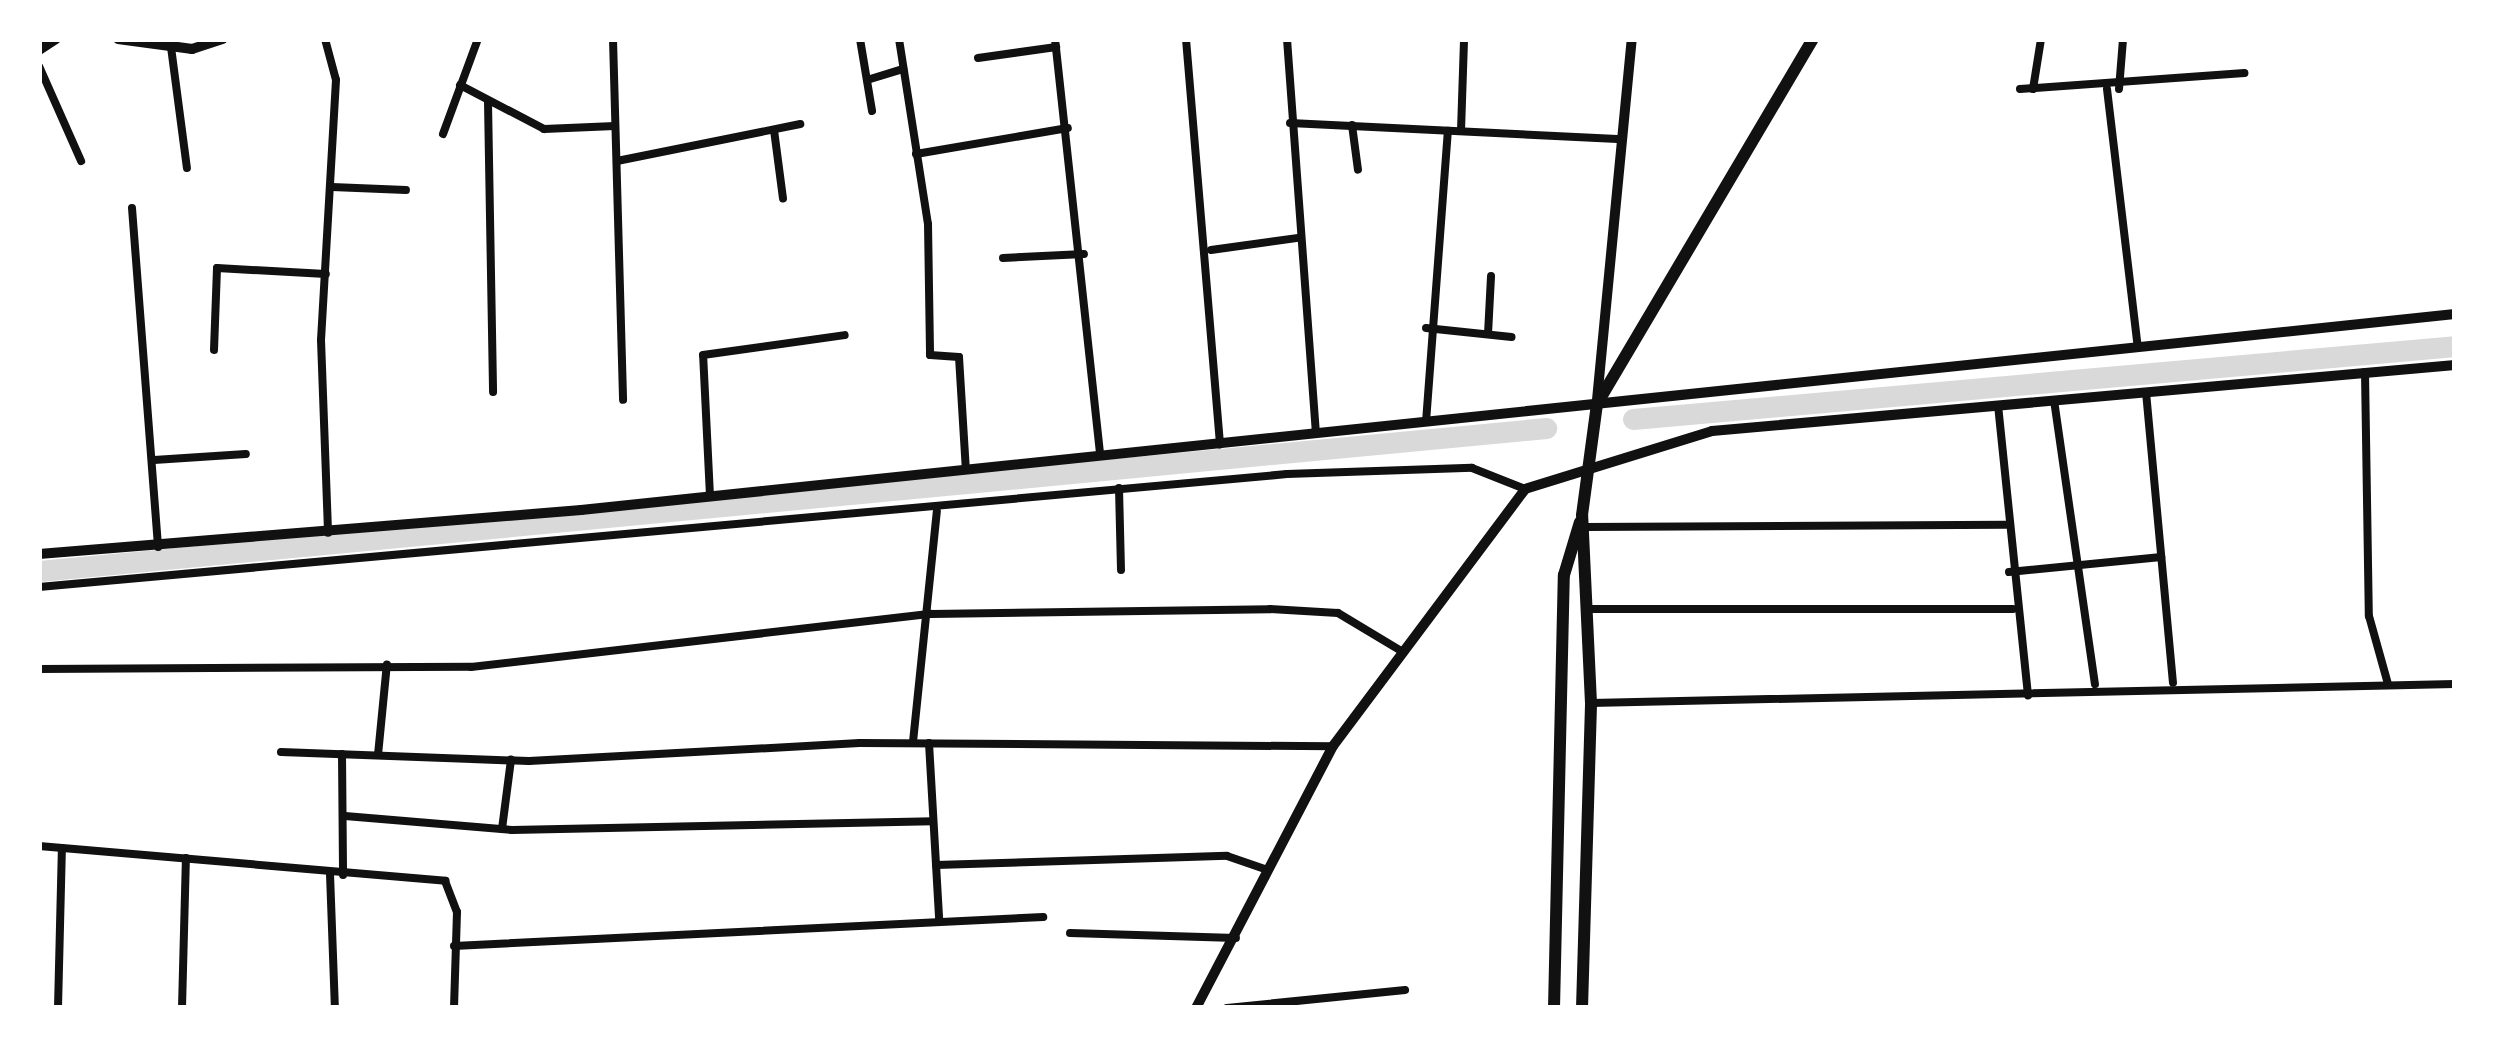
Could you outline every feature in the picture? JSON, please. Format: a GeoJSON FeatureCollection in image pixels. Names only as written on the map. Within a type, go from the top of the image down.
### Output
{"type":"FeatureCollection","features":[{"type":"Feature","properties":{"kind":"main road"},"geometry":{"type":"LineString","coordinates":[[1582,1008],[1591,703],[1584,468],[1597,404],[1813,39]]}},
{"type":"Feature","properties":{"kind":"main road"},"geometry":{"type":"LineString","coordinates":[[1554,1008],[1564,575],[1583,521]]}},
{"type":"Feature","properties":{"kind":"street"},"geometry":{"type":"LineString","coordinates":[[39,50],[56,39]]}},
{"type":"Feature","properties":{"kind":"street"},"geometry":{"type":"LineString","coordinates":[[118,39],[166,44],[222,39]]}},
{"type":"Feature","properties":{"kind":"street"},"geometry":{"type":"LineString","coordinates":[[325,39],[336,80],[326,274],[328,533]]}},
{"type":"Feature","properties":{"kind":"street"},"geometry":{"type":"LineString","coordinates":[[443,134],[478,39]]}},
{"type":"Feature","properties":{"kind":"street"},"geometry":{"type":"LineString","coordinates":[[613,39],[622,400]]}},
{"type":"Feature","properties":{"kind":"street"},"geometry":{"type":"LineString","coordinates":[[860,39],[872,111]]}},
{"type":"Feature","properties":{"kind":"street"},"geometry":{"type":"LineString","coordinates":[[898,39],[916,154],[930,356],[958,357],[967,470]]}},
{"type":"Feature","properties":{"kind":"street"},"geometry":{"type":"LineString","coordinates":[[1186,39],[1211,250],[1220,446]]}},
{"type":"Feature","properties":{"kind":"street"},"geometry":{"type":"LineString","coordinates":[[1287,39],[1316,435]]}},
{"type":"Feature","properties":{"kind":"street"},"geometry":{"type":"LineString","coordinates":[[1461,131],[1464,39]]}},
{"type":"Feature","properties":{"kind":"street"},"geometry":{"type":"LineString","coordinates":[[1597,404],[1632,39]]}},
{"type":"Feature","properties":{"kind":"street"},"geometry":{"type":"LineString","coordinates":[[2033,89],[2041,39]]}},
{"type":"Feature","properties":{"kind":"street"},"geometry":{"type":"LineString","coordinates":[[2123,39],[2113,89],[2138,342]]}},
{"type":"Feature","properties":{"kind":"street"},"geometry":{"type":"LineString","coordinates":[[978,58],[1056,43],[1084,254],[1100,458]]}},
{"type":"Feature","properties":{"kind":"street"},"geometry":{"type":"LineString","coordinates":[[166,44],[187,168]]}},
{"type":"Feature","properties":{"kind":"street"},"geometry":{"type":"LineString","coordinates":[[39,65],[81,161]]}},
{"type":"Feature","properties":{"kind":"street"},"geometry":{"type":"LineString","coordinates":[[867,80],[903,69]]}},
{"type":"Feature","properties":{"kind":"street"},"geometry":{"type":"LineString","coordinates":[[2020,89],[2113,89],[2244,73]]}},
{"type":"Feature","properties":{"kind":"street"},"geometry":{"type":"LineString","coordinates":[[460,85],[544,129],[616,126]]}},
{"type":"Feature","properties":{"kind":"street"},"geometry":{"type":"LineString","coordinates":[[488,102],[493,392]]}},
{"type":"Feature","properties":{"kind":"street"},"geometry":{"type":"LineString","coordinates":[[1290,123],[1623,139]]}},
{"type":"Feature","properties":{"kind":"street"},"geometry":{"type":"LineString","coordinates":[[617,161],[800,124]]}},
{"type":"Feature","properties":{"kind":"street"},"geometry":{"type":"LineString","coordinates":[[1352,125],[1358,170]]}},
{"type":"Feature","properties":{"kind":"street"},"geometry":{"type":"LineString","coordinates":[[916,154],[1068,128]]}},
{"type":"Feature","properties":{"kind":"street"},"geometry":{"type":"LineString","coordinates":[[775,130],[783,198]]}},
{"type":"Feature","properties":{"kind":"street"},"geometry":{"type":"LineString","coordinates":[[1426,422],[1426,328],[1448,130]]}},
{"type":"Feature","properties":{"kind":"street"},"geometry":{"type":"LineString","coordinates":[[332,187],[406,190]]}},
{"type":"Feature","properties":{"kind":"street"},"geometry":{"type":"LineString","coordinates":[[132,208],[158,549]]}},
{"type":"Feature","properties":{"kind":"street"},"geometry":{"type":"LineString","coordinates":[[1211,250],[1298,238]]}},
{"type":"Feature","properties":{"kind":"street"},"geometry":{"type":"LineString","coordinates":[[1003,258],[1084,254]]}},
{"type":"Feature","properties":{"kind":"street"},"geometry":{"type":"LineString","coordinates":[[214,350],[218,268],[326,274]]}},
{"type":"Feature","properties":{"kind":"street"},"geometry":{"type":"LineString","coordinates":[[1488,334],[1491,276]]}},
{"type":"Feature","properties":{"kind":"street"},"geometry":{"type":"LineString","coordinates":[[39,553],[158,549],[1100,458],[2138,342],[2455,314]]}},
{"type":"Feature","properties":{"kind":"street"},"geometry":{"type":"LineString","coordinates":[[1426,328],[1513,337]]}},
{"type":"Feature","properties":{"kind":"street"},"geometry":{"type":"LineString","coordinates":[[710,496],[703,355],[845,335]]}},
{"type":"Feature","properties":{"kind":"street"},"geometry":{"type":"LineString","coordinates":[[1196,1008],[1333,746],[1525,490],[1712,431],[2455,364]]}},
{"type":"Feature","properties":{"kind":"street"},"geometry":{"type":"LineString","coordinates":[[2365,370],[2369,616],[2388,684]]}},
{"type":"Feature","properties":{"kind":"street"},"geometry":{"type":"LineString","coordinates":[[2146,389],[2173,683]]}},
{"type":"Feature","properties":{"kind":"street"},"geometry":{"type":"LineString","coordinates":[[2054,399],[2096,684]]}},
{"type":"Feature","properties":{"kind":"street"},"geometry":{"type":"LineString","coordinates":[[1998,404],[2009,572],[2028,695]]}},
{"type":"Feature","properties":{"kind":"street"},"geometry":{"type":"LineString","coordinates":[[154,460],[246,454]]}},
{"type":"Feature","properties":{"kind":"street"},"geometry":{"type":"LineString","coordinates":[[39,587],[937,511],[1119,488],[1409,467],[1472,468],[1525,490]]}},
{"type":"Feature","properties":{"kind":"street"},"geometry":{"type":"LineString","coordinates":[[1119,488],[1121,570]]}},
{"type":"Feature","properties":{"kind":"street"},"geometry":{"type":"LineString","coordinates":[[913,742],[931,614],[937,511]]}},
{"type":"Feature","properties":{"kind":"street"},"geometry":{"type":"LineString","coordinates":[[1583,521],[2006,525]]}},
{"type":"Feature","properties":{"kind":"street"},"geometry":{"type":"LineString","coordinates":[[2009,572],[2161,557]]}},
{"type":"Feature","properties":{"kind":"street"},"geometry":{"type":"LineString","coordinates":[[1591,609],[2013,609]]}},
{"type":"Feature","properties":{"kind":"street"},"geometry":{"type":"LineString","coordinates":[[39,669],[471,667],[931,614],[1338,613],[1403,652]]}},
{"type":"Feature","properties":{"kind":"street"},"geometry":{"type":"LineString","coordinates":[[378,755],[387,664]]}},
{"type":"Feature","properties":{"kind":"street"},"geometry":{"type":"LineString","coordinates":[[1591,703],[2028,695],[2096,684],[2455,684]]}},
{"type":"Feature","properties":{"kind":"street"},"geometry":{"type":"LineString","coordinates":[[281,752],[511,760],[913,742],[1333,746]]}},
{"type":"Feature","properties":{"kind":"street"},"geometry":{"type":"LineString","coordinates":[[928,742],[939,919]]}},
{"type":"Feature","properties":{"kind":"street"},"geometry":{"type":"LineString","coordinates":[[342,754],[344,875]]}},
{"type":"Feature","properties":{"kind":"street"},"geometry":{"type":"LineString","coordinates":[[502,829],[511,760]]}},
{"type":"Feature","properties":{"kind":"street"},"geometry":{"type":"LineString","coordinates":[[345,816],[502,829],[933,820]]}},
{"type":"Feature","properties":{"kind":"street"},"geometry":{"type":"LineString","coordinates":[[39,845],[445,881],[454,946],[454,1008]]}},
{"type":"Feature","properties":{"kind":"street"},"geometry":{"type":"LineString","coordinates":[[58,1008],[62,848]]}},
{"type":"Feature","properties":{"kind":"street"},"geometry":{"type":"LineString","coordinates":[[936,865],[1227,856],[1271,871]]}},
{"type":"Feature","properties":{"kind":"street"},"geometry":{"type":"LineString","coordinates":[[182,1008],[186,858]]}},
{"type":"Feature","properties":{"kind":"street"},"geometry":{"type":"LineString","coordinates":[[330,874],[334,1008]]}},
{"type":"Feature","properties":{"kind":"street"},"geometry":{"type":"LineString","coordinates":[[454,946],[1043,917]]}},
{"type":"Feature","properties":{"kind":"street"},"geometry":{"type":"LineString","coordinates":[[1070,933],[1236,938]]}},
{"type":"Feature","properties":{"kind":"street"},"geometry":{"type":"LineString","coordinates":[[1227,1008],[1406,991]]}},
{"type":"Feature","properties":{"kind":"waterway"},"geometry":{"type":"LineString","coordinates":[[1633,419],[2455,346]]}},
{"type":"Feature","properties":{"kind":"waterway"},"geometry":{"type":"LineString","coordinates":[[39,571],[1546,428]]}}]}
